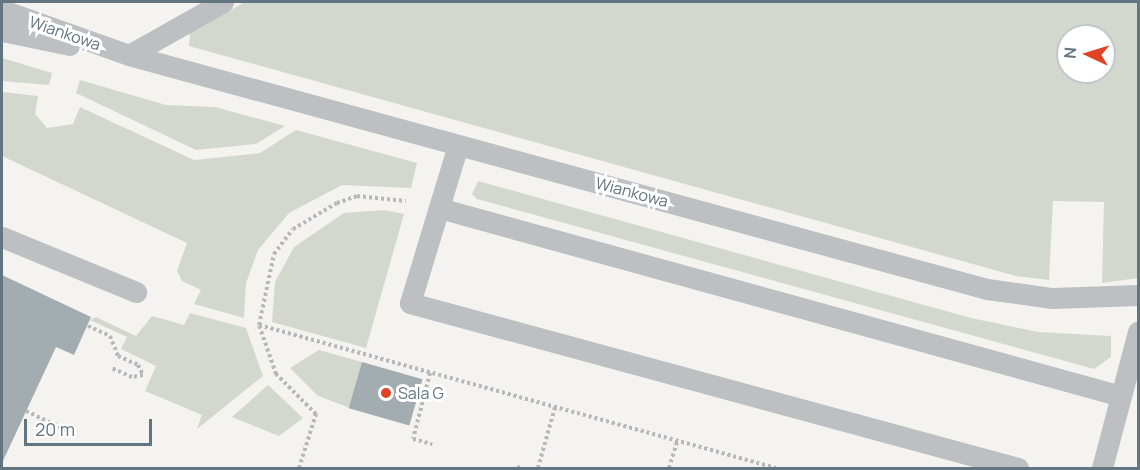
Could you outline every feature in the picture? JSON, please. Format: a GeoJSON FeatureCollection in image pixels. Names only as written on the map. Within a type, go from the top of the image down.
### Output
{"type":"FeatureCollection","features":[{"type":"Feature","properties":{"kind":"lane"},"geometry":{"type":"LineString","coordinates":[[129,55],[223,2]]}},
{"type":"Feature","properties":{"kind":"lane","name":"Wiankowa"},"geometry":{"type":"LineString","coordinates":[[2,10],[129,55],[987,289],[1052,298],[1138,295]]}},
{"type":"Feature","properties":{"kind":"lane","name":"Wiankowa"},"geometry":{"type":"LineString","coordinates":[[2,31],[129,55]]}},
{"type":"Feature","properties":{"kind":"lane"},"geometry":{"type":"LineString","coordinates":[[458,144],[411,303],[1018,468]]}},
{"type":"Feature","properties":{"kind":"lane"},"geometry":{"type":"LineString","coordinates":[[439,208],[1121,396]]}},
{"type":"Feature","properties":{"kind":"lane"},"geometry":{"type":"LineString","coordinates":[[2,237],[136,292]]}},
{"type":"Feature","properties":{"kind":"lane"},"geometry":{"type":"LineString","coordinates":[[1102,468],[1138,332]]}},
{"type":"Feature","properties":{"kind":"path"},"geometry":{"type":"LineString","coordinates":[[299,468],[315,414],[276,374],[259,325],[274,254],[313,213],[357,196],[439,208]]}},
{"type":"Feature","properties":{"kind":"path"},"geometry":{"type":"LineString","coordinates":[[259,325],[776,468]]}},
{"type":"Feature","properties":{"kind":"path"},"geometry":{"type":"LineString","coordinates":[[88,326],[110,336],[118,356],[138,365],[143,375],[132,377],[112,368]]}},
{"type":"Feature","properties":{"kind":"path"},"geometry":{"type":"LineString","coordinates":[[430,373],[413,439],[432,444]]}},
{"type":"Feature","properties":{"kind":"path"},"geometry":{"type":"LineString","coordinates":[[538,468],[555,407]]}},
{"type":"Feature","properties":{"kind":"path"},"geometry":{"type":"LineString","coordinates":[[26,411],[68,431]]}},
{"type":"Feature","properties":{"kind":"path"},"geometry":{"type":"LineString","coordinates":[[669,468],[677,441]]}},
{"type":"Feature","properties":{"kind":"shaded area"},"geometry":{"type":"Polygon","coordinates":[[[245,2],[1138,2],[1138,278],[1102,283],[1104,202],[1053,201],[1049,280],[1016,276],[189,46],[190,33],[245,2]]]}},
{"type":"Feature","properties":{"kind":"shaded area"},"geometry":{"type":"Polygon","coordinates":[[[2,58],[52,73],[49,85],[2,81],[2,58]]]}},
{"type":"Feature","properties":{"kind":"shaded area"},"geometry":{"type":"Polygon","coordinates":[[[80,80],[166,105],[215,107],[285,126],[256,144],[196,150],[76,93],[80,80]]]}},
{"type":"Feature","properties":{"kind":"shaded area"},"geometry":{"type":"Polygon","coordinates":[[[2,92],[38,96],[35,114],[47,128],[73,124],[80,107],[194,160],[260,153],[296,130],[417,163],[411,188],[342,185],[289,213],[258,250],[246,283],[244,318],[194,304],[201,290],[182,281],[177,271],[187,243],[2,156],[2,92]]]}},
{"type":"Feature","properties":{"kind":"shaded area"},"geometry":{"type":"Polygon","coordinates":[[[478,181],[971,318],[1038,332],[1111,336],[1111,357],[1094,369],[477,199],[472,194],[478,181]]]}},
{"type":"Feature","properties":{"kind":"shaded area"},"geometry":{"type":"Polygon","coordinates":[[[384,210],[404,214],[366,348],[272,322],[275,282],[294,247],[344,213],[384,210]]]}},
{"type":"Feature","properties":{"kind":"shaded area"},"geometry":{"type":"Polygon","coordinates":[[[190,313],[246,328],[263,376],[197,429],[202,415],[145,391],[156,366],[121,349],[127,337],[90,320],[96,317],[136,336],[152,316],[184,325],[190,313]]]}},
{"type":"Feature","properties":{"kind":"shaded area"},"geometry":{"type":"Polygon","coordinates":[[[319,350],[362,362],[350,408],[318,396],[290,368],[319,350]]]}},
{"type":"Feature","properties":{"kind":"shaded area"},"geometry":{"type":"Polygon","coordinates":[[[268,385],[303,418],[279,436],[232,417],[268,385]]]}},
{"type":"Feature","properties":{"kind":"building"},"geometry":{"type":"Polygon","coordinates":[[[2,275],[91,317],[74,355],[56,347],[2,463],[2,275]]]}},
{"type":"Feature","properties":{"kind":"building","name":"Sala G"},"geometry":{"type":"Polygon","coordinates":[[[362,362],[423,379],[409,426],[349,408],[362,362]]]}},
{"type":"Feature","properties":{"kind":"place","name":"Sala G"},"geometry":{"type":"Point","coordinates":[386,393]}}]}
